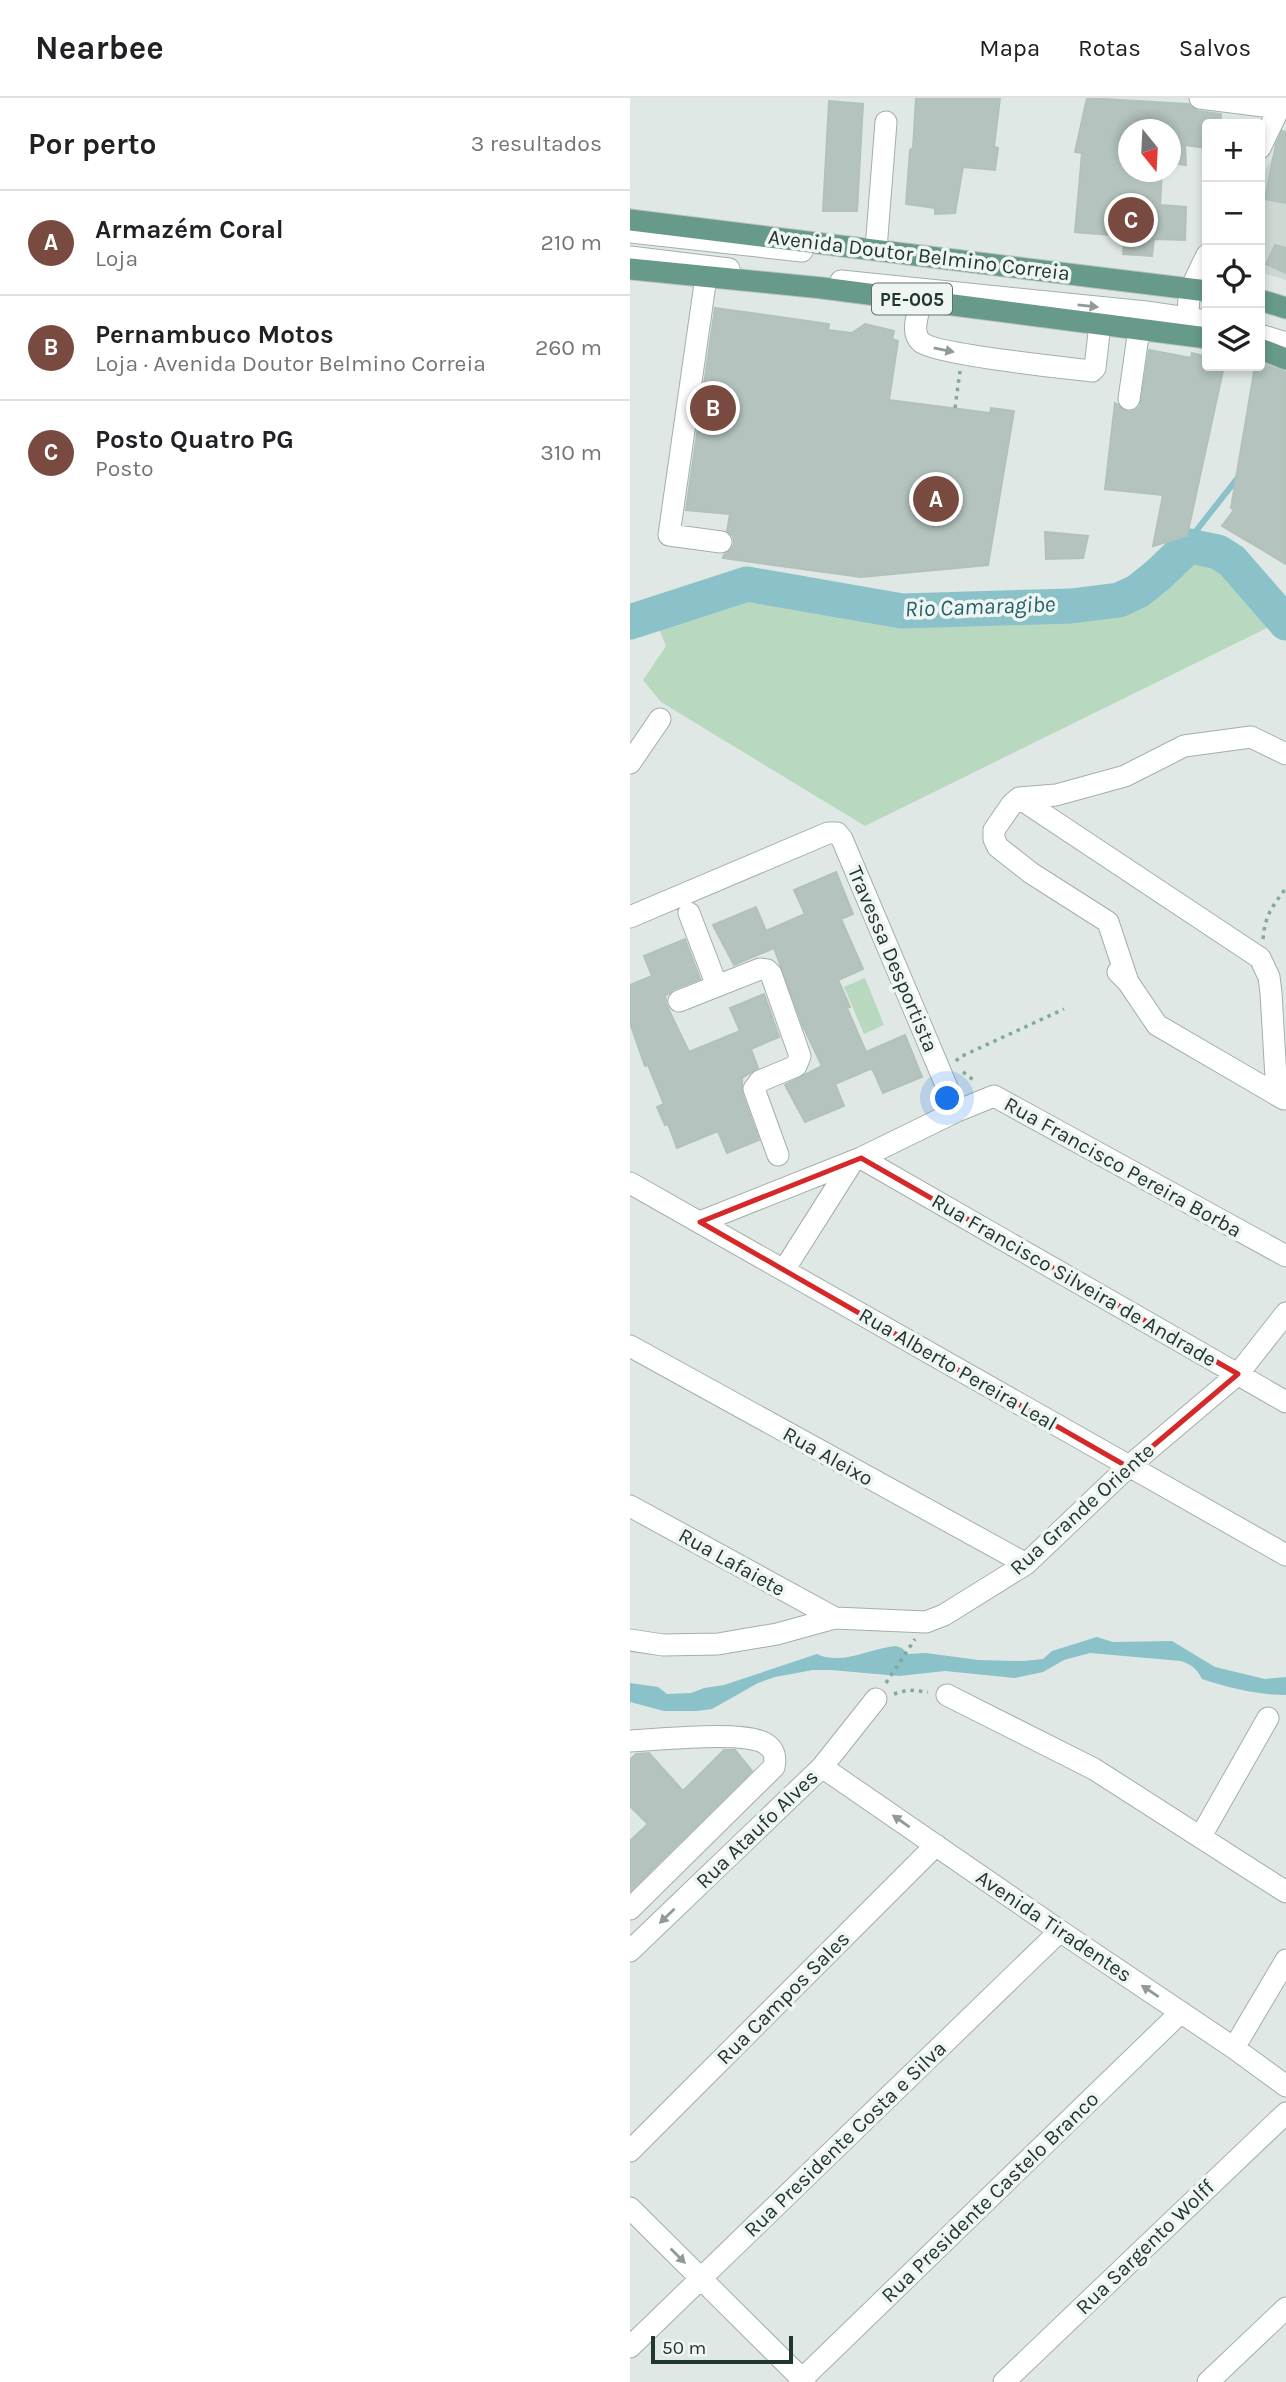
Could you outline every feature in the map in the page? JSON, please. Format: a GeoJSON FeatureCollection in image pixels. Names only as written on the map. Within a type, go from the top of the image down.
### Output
{"type":"FeatureCollection","features":[{"type":"Feature","properties":{"kind":"main road","name":"Avenida Doutor Belmino Correia"},"geometry":{"type":"LineString","coordinates":[[630,220],[876,249],[1199,293]]}},
{"type":"Feature","properties":{"kind":"main road","name":"PE-005"},"geometry":{"type":"LineString","coordinates":[[630,269],[922,301],[1139,329],[1199,328]]}},
{"type":"Feature","properties":{"kind":"main road"},"geometry":{"type":"LineString","coordinates":[[1265,302],[1286,308]]}},
{"type":"Feature","properties":{"kind":"main road"},"geometry":{"type":"LineString","coordinates":[[1265,351],[1286,359]]}},
{"type":"Feature","properties":{"kind":"street"},"geometry":{"type":"LineString","coordinates":[[1200,98],[1282,103],[1265,138]]}},
{"type":"Feature","properties":{"kind":"street"},"geometry":{"type":"LineString","coordinates":[[876,249],[886,122]]}},
{"type":"Feature","properties":{"kind":"street"},"geometry":{"type":"LineString","coordinates":[[630,232],[1199,293],[1199,328],[630,257]]}},
{"type":"Feature","properties":{"kind":"street"},"geometry":{"type":"LineString","coordinates":[[706,276],[669,535],[721,542]]}},
{"type":"Feature","properties":{"kind":"street"},"geometry":{"type":"LineString","coordinates":[[922,301],[915,327],[923,344],[962,353],[1092,372],[1095,368],[1100,324]]}},
{"type":"Feature","properties":{"kind":"street"},"geometry":{"type":"LineString","coordinates":[[1265,310],[1286,315]]}},
{"type":"Feature","properties":{"kind":"street"},"geometry":{"type":"LineString","coordinates":[[1129,399],[1139,329]]}},
{"type":"Feature","properties":{"kind":"street"},"geometry":{"type":"LineString","coordinates":[[1265,337],[1286,343]]}},
{"type":"Feature","properties":{"kind":"street"},"geometry":{"type":"LineString","coordinates":[[630,763],[660,719]]}},
{"type":"Feature","properties":{"kind":"street"},"geometry":{"type":"LineString","coordinates":[[1282,1097],[1157,1025],[1123,977],[1108,922],[1031,873],[998,847],[993,839],[994,830],[1019,798],[1056,795],[1125,776],[1184,746],[1251,737],[1286,754]]}},
{"type":"Feature","properties":{"kind":"street"},"geometry":{"type":"LineString","coordinates":[[1019,798],[1261,958],[1269,977],[1282,1097]]}},
{"type":"Feature","properties":{"kind":"street","name":"Travessa Desportista"},"geometry":{"type":"LineString","coordinates":[[630,917],[828,833],[837,833],[842,839],[957,1111]]}},
{"type":"Feature","properties":{"kind":"street"},"geometry":{"type":"LineString","coordinates":[[689,913],[718,986]]}},
{"type":"Feature","properties":{"kind":"street"},"geometry":{"type":"LineString","coordinates":[[679,1001],[760,969],[769,971],[800,1059],[796,1066],[760,1081],[754,1089],[778,1155]]}},
{"type":"Feature","properties":{"kind":"street","name":"Rua Francisco Pereira Borba"},"geometry":{"type":"LineString","coordinates":[[957,1111],[994,1096],[1286,1256]]}},
{"type":"Feature","properties":{"kind":"street"},"geometry":{"type":"LineString","coordinates":[[700,1222],[857,1160],[957,1111]]}},
{"type":"Feature","properties":{"kind":"street"},"geometry":{"type":"LineString","coordinates":[[784,1270],[857,1160]]}},
{"type":"Feature","properties":{"kind":"street","name":"Rua Francisco Silveira de Andrade"},"geometry":{"type":"LineString","coordinates":[[857,1160],[1286,1402]]}},
{"type":"Feature","properties":{"kind":"street","name":"Rua Alberto Pereira Leal"},"geometry":{"type":"LineString","coordinates":[[630,1184],[679,1201],[700,1222],[1286,1555]]}},
{"type":"Feature","properties":{"kind":"street","name":"Rua Grande Oriente"},"geometry":{"type":"LineString","coordinates":[[630,1640],[663,1646],[718,1644],[777,1634],[835,1618],[926,1622],[944,1615],[1026,1564],[1128,1467],[1238,1374],[1286,1313]]}},
{"type":"Feature","properties":{"kind":"street","name":"Rua Aleixo"},"geometry":{"type":"LineString","coordinates":[[630,1346],[1026,1564]]}},
{"type":"Feature","properties":{"kind":"street","name":"Rua Lafaiete"},"geometry":{"type":"LineString","coordinates":[[630,1506],[835,1618]]}},
{"type":"Feature","properties":{"kind":"street","name":"Rua Ataufo Alves"},"geometry":{"type":"LineString","coordinates":[[630,1951],[822,1767],[879,1694]]}},
{"type":"Feature","properties":{"kind":"street"},"geometry":{"type":"LineString","coordinates":[[947,1695],[1094,1769],[1286,1892]]}},
{"type":"Feature","properties":{"kind":"street"},"geometry":{"type":"LineString","coordinates":[[1201,1836],[1268,1718]]}},
{"type":"Feature","properties":{"kind":"street"},"geometry":{"type":"LineString","coordinates":[[630,1741],[744,1737],[767,1744],[776,1759],[774,1767],[630,1909]]}},
{"type":"Feature","properties":{"kind":"street","name":"Avenida Tiradentes"},"geometry":{"type":"LineString","coordinates":[[822,1767],[1286,2086]]}},
{"type":"Feature","properties":{"kind":"street","name":"Rua Campos Sales"},"geometry":{"type":"LineString","coordinates":[[630,2151],[936,1845]]}},
{"type":"Feature","properties":{"kind":"street","name":"Rua Presidente Costa e Silva"},"geometry":{"type":"LineString","coordinates":[[630,2347],[1060,1931]]}},
{"type":"Feature","properties":{"kind":"street"},"geometry":{"type":"LineString","coordinates":[[1234,2048],[1286,1960]]}},
{"type":"Feature","properties":{"kind":"street","name":"Rua Presidente Castelo Branco"},"geometry":{"type":"LineString","coordinates":[[802,2381],[1181,2012]]}},
{"type":"Feature","properties":{"kind":"street","name":"Rua Sargento Wolff"},"geometry":{"type":"LineString","coordinates":[[1004,2382],[1286,2113]]}},
{"type":"Feature","properties":{"kind":"street"},"geometry":{"type":"LineString","coordinates":[[630,2208],[802,2381]]}},
{"type":"Feature","properties":{"kind":"street"},"geometry":{"type":"LineString","coordinates":[[1208,2382],[1286,2308]]}},
{"type":"Feature","properties":{"kind":"path"},"geometry":{"type":"LineString","coordinates":[[1261,958],[1268,912],[1286,888]]}},
{"type":"Feature","properties":{"kind":"path"},"geometry":{"type":"LineString","coordinates":[[994,1096],[957,1067],[955,1061],[1064,1009]]}},
{"type":"Feature","properties":{"kind":"path"},"geometry":{"type":"LineString","coordinates":[[879,1694],[904,1657]]}},
{"type":"Feature","properties":{"kind":"path"},"geometry":{"type":"LineString","coordinates":[[879,1694],[908,1690],[947,1695]]}},
{"type":"Feature","properties":{"kind":"highlighted area"},"geometry":{"type":"Polygon","coordinates":[[[861,1158],[1238,1374],[1128,1467],[700,1222],[861,1158]]]}},
{"type":"Feature","properties":{"kind":"shaded area"},"geometry":{"type":"Polygon","coordinates":[[[1286,130],[1286,280],[1265,274],[1265,171],[1286,130]]]}},
{"type":"Feature","properties":{"kind":"green space"},"geometry":{"type":"Polygon","coordinates":[[[1185,545],[1218,552],[1232,561],[1283,620],[865,826],[661,702],[643,680],[666,646],[653,614],[747,584],[902,611],[1070,606],[1119,600],[1138,591],[1180,554],[1185,545]]]}},
{"type":"Feature","properties":{"kind":"green space"},"geometry":{"type":"Polygon","coordinates":[[[865,978],[884,1025],[864,1034],[844,987],[865,978]]]}},
{"type":"Feature","properties":{"kind":"water"},"geometry":{"type":"Polygon","coordinates":[[[1097,1637],[1113,1642],[1172,1641],[1215,1667],[1265,1679],[1286,1677],[1286,1695],[1244,1690],[1202,1679],[1194,1668],[1181,1661],[1090,1653],[1064,1660],[1043,1672],[1015,1678],[945,1671],[899,1676],[813,1670],[758,1683],[712,1709],[664,1711],[630,1702],[630,1683],[658,1687],[667,1694],[691,1693],[724,1685],[817,1654],[846,1657],[896,1646],[908,1654],[1023,1661],[1043,1659],[1052,1651],[1097,1637]]]}},
{"type":"Feature","properties":{"kind":"building"},"geometry":{"type":"Polygon","coordinates":[[[916,98],[1000,98],[994,147],[998,148],[995,170],[963,167],[955,213],[935,214],[935,208],[906,204],[916,98]]]}},
{"type":"Feature","properties":{"kind":"building"},"geometry":{"type":"Polygon","coordinates":[[[1087,98],[1188,104],[1198,111],[1221,114],[1220,119],[1202,119],[1202,147],[1185,145],[1186,165],[1181,164],[1181,119],[1118,119],[1118,182],[1161,182],[1160,205],[1186,207],[1185,240],[1154,239],[1152,256],[1123,254],[1125,236],[1075,232],[1082,153],[1075,152],[1087,98]]]}},
{"type":"Feature","properties":{"kind":"building"},"geometry":{"type":"Polygon","coordinates":[[[829,101],[863,104],[857,211],[823,211],[829,101]]]}},
{"type":"Feature","properties":{"kind":"building"},"geometry":{"type":"Polygon","coordinates":[[[1282,131],[1286,132],[1286,203],[1265,199],[1276,144],[1282,131]]]}},
{"type":"Feature","properties":{"kind":"building"},"geometry":{"type":"Polygon","coordinates":[[[1275,245],[1286,248],[1286,273],[1266,264],[1275,245]]]}},
{"type":"Feature","properties":{"kind":"building"},"geometry":{"type":"Polygon","coordinates":[[[715,308],[829,324],[828,330],[852,333],[865,324],[894,331],[892,339],[898,341],[889,400],[990,413],[991,408],[1014,411],[988,565],[861,577],[723,558],[734,544],[733,536],[727,531],[730,514],[686,510],[715,308]]]}},
{"type":"Feature","properties":{"kind":"building"},"geometry":{"type":"Polygon","coordinates":[[[1149,350],[1191,358],[1192,353],[1202,356],[1202,371],[1223,371],[1187,536],[1153,546],[1163,495],[1105,489],[1115,403],[1128,412],[1140,407],[1149,350]]]}},
{"type":"Feature","properties":{"kind":"building"},"geometry":{"type":"Polygon","coordinates":[[[1265,365],[1286,372],[1286,564],[1222,526],[1234,510],[1231,508],[1254,371],[1265,371],[1265,365]]]}},
{"type":"Feature","properties":{"kind":"building"},"geometry":{"type":"Polygon","coordinates":[[[1045,532],[1088,536],[1083,558],[1046,559],[1045,532]]]}},
{"type":"Feature","properties":{"kind":"building"},"geometry":{"type":"Polygon","coordinates":[[[836,872],[853,914],[841,919],[863,969],[838,980],[850,1007],[847,1008],[866,1052],[905,1035],[922,1077],[883,1093],[873,1070],[870,1069],[835,1084],[844,1106],[805,1122],[785,1085],[822,1066],[803,1026],[774,948],[734,965],[713,925],[756,907],[766,931],[805,914],[794,890],[836,872]]]}},
{"type":"Feature","properties":{"kind":"building"},"geometry":{"type":"Polygon","coordinates":[[[685,939],[700,979],[674,989],[665,996],[667,1006],[689,1052],[740,1031],[730,1008],[764,994],[779,1037],[751,1049],[758,1068],[742,1078],[742,1093],[759,1140],[727,1153],[718,1131],[677,1148],[668,1124],[665,1125],[657,1107],[664,1104],[648,1065],[645,1066],[630,1023],[630,985],[652,976],[644,956],[685,939]]]}},
{"type":"Feature","properties":{"kind":"building"},"geometry":{"type":"Polygon","coordinates":[[[724,1750],[735,1750],[752,1771],[630,1891],[630,1841],[648,1824],[630,1806],[630,1760],[636,1754],[649,1753],[683,1791],[724,1750]]]}},
{"type":"Feature","properties":{"kind":"waterway"},"geometry":{"type":"LineString","coordinates":[[1185,545],[1240,475]]}},
{"type":"Feature","properties":{"kind":"waterway","name":"Rio Camaragibe"},"geometry":{"type":"LineString","coordinates":[[630,622],[747,584],[902,611],[1071,606],[1119,600],[1138,591],[1158,575],[1180,554],[1185,545],[1218,552],[1232,561],[1286,623]]}},
{"type":"Feature","properties":{"kind":"place","name":"Posto Quatro PG"},"geometry":{"type":"Point","coordinates":[1131,220]}},
{"type":"Feature","properties":{"kind":"place","name":"Pernambuco Motos"},"geometry":{"type":"Point","coordinates":[713,408]}},
{"type":"Feature","properties":{"kind":"place","name":"Armazém Coral"},"geometry":{"type":"Point","coordinates":[936,499]}}]}
